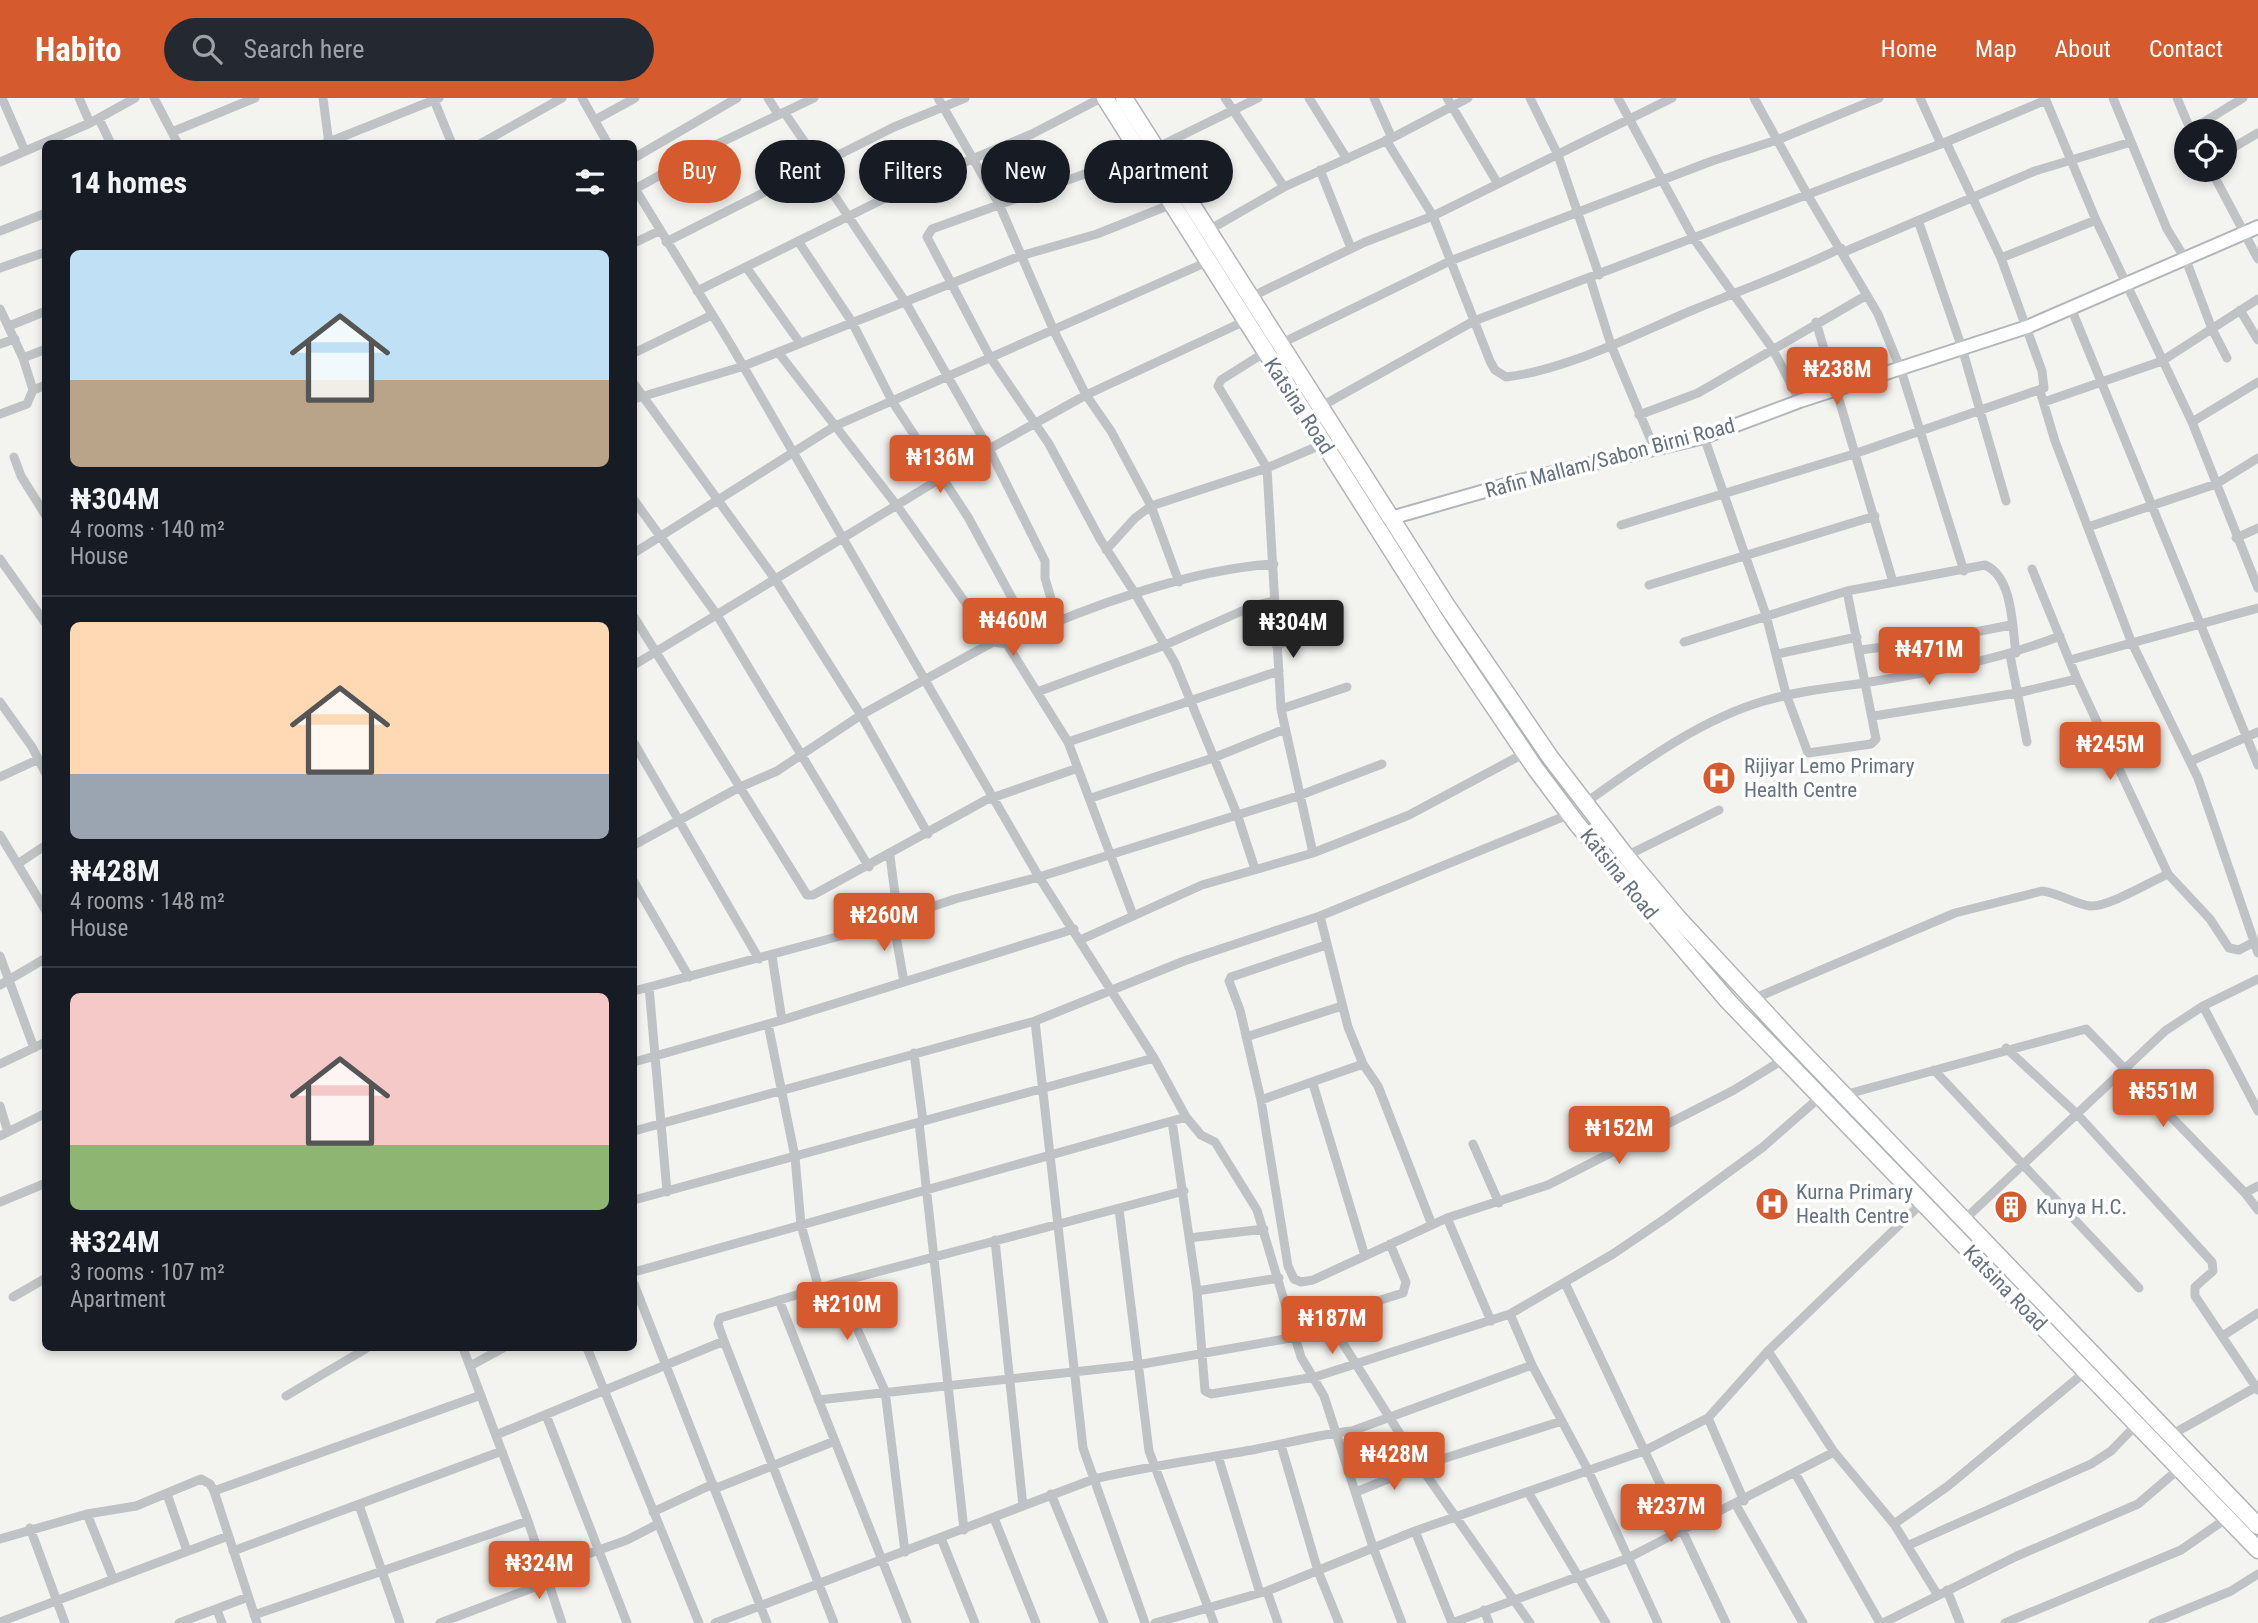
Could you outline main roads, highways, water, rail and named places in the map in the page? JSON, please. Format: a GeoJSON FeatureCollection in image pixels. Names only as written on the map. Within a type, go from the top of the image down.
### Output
{"type":"FeatureCollection","features":[{"type":"Feature","properties":{"kind":"highway","name":"Katsina Road"},"geometry":{"type":"LineString","coordinates":[[1103,98],[1323,444],[1525,753],[1570,814],[1667,933],[1784,1059],[2258,1550]]}},
{"type":"Feature","properties":{"kind":"highway","name":"Katsina Road"},"geometry":{"type":"LineString","coordinates":[[1124,98],[1503,690],[1626,856],[1753,999],[2258,1525]]}},
{"type":"Feature","properties":{"kind":"place","name":"Rijiyar Lemo Primary Health Centre"},"geometry":{"type":"Point","coordinates":[1719,778]}},
{"type":"Feature","properties":{"kind":"place","name":"Kurna Primary Health Centre"},"geometry":{"type":"Point","coordinates":[1772,1204]}},
{"type":"Feature","properties":{"kind":"place","name":"Kunya H.C."},"geometry":{"type":"Point","coordinates":[2011,1207]}}]}
